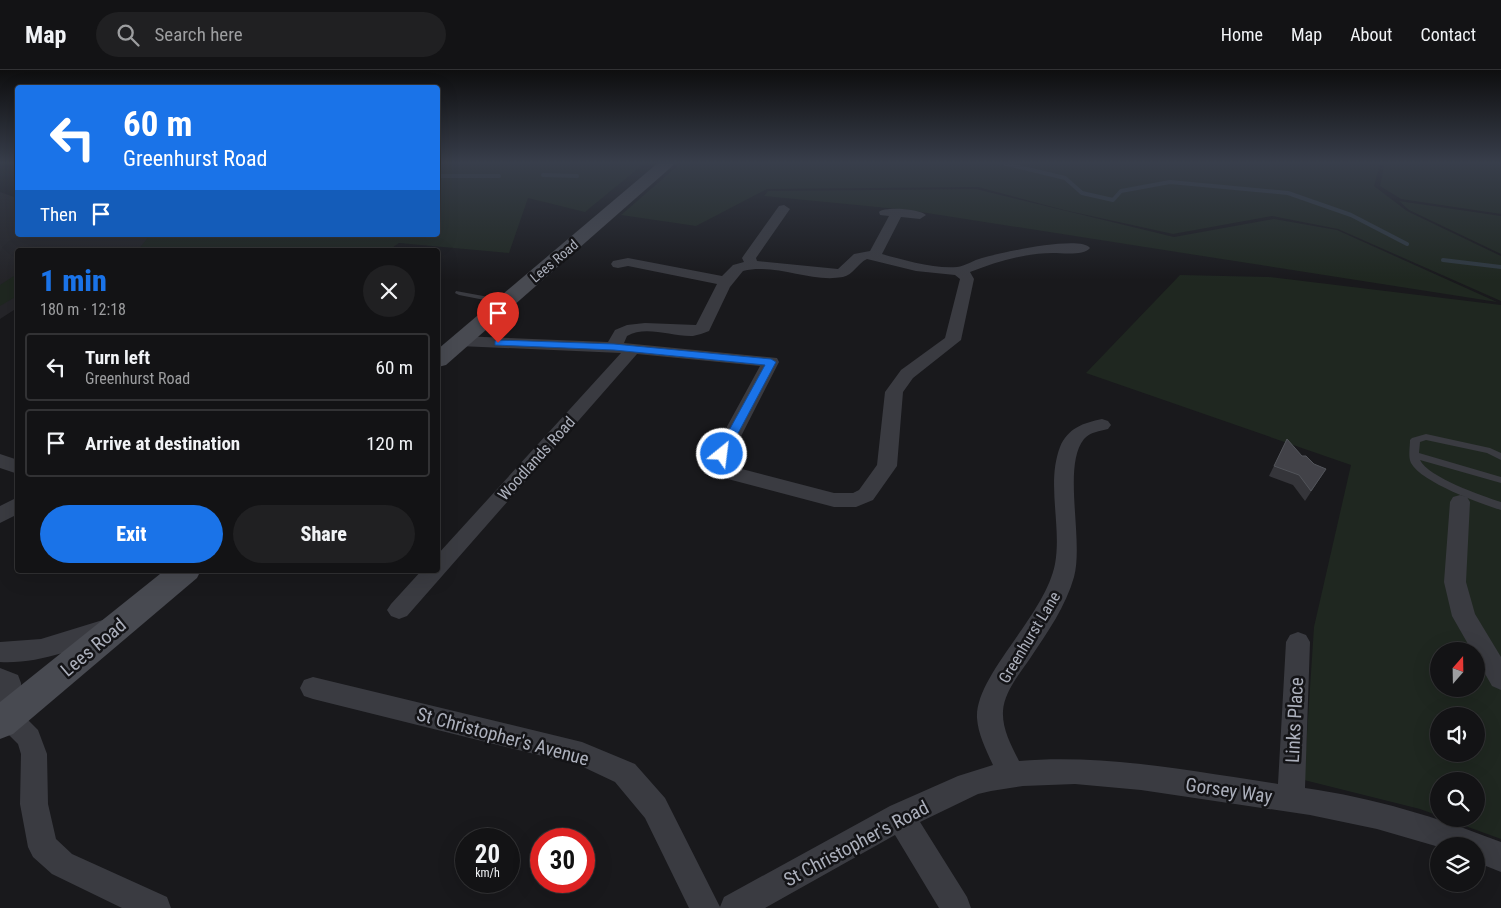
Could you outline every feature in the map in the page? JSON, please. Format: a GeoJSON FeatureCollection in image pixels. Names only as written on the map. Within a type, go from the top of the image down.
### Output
{"type":"FeatureCollection","features":[{"type":"Feature","properties":{"kind":"main road","name":"Lees Road"},"geometry":{"type":"LineString","coordinates":[[440,358],[624,201]]}},
{"type":"Feature","properties":{"kind":"main road","name":"Lees Road"},"geometry":{"type":"LineString","coordinates":[[4,720],[182,573]]}},
{"type":"Feature","properties":{"kind":"street"},"geometry":{"type":"LineString","coordinates":[[752,265],[749,258],[784,209]]}},
{"type":"Feature","properties":{"kind":"street"},"geometry":{"type":"LineString","coordinates":[[874,256],[891,212],[920,216]]}},
{"type":"Feature","properties":{"kind":"street"},"geometry":{"type":"LineString","coordinates":[[614,347],[620,334],[626,329],[636,327],[699,330],[703,328],[726,281],[737,268],[752,265],[830,274],[842,273],[859,256],[874,256],[916,267],[959,271],[986,261],[1038,249],[1083,248]]}},
{"type":"Feature","properties":{"kind":"street"},"geometry":{"type":"LineString","coordinates":[[618,264],[628,262],[726,281]]}},
{"type":"Feature","properties":{"kind":"street"},"geometry":{"type":"LineString","coordinates":[[459,341],[634,348],[771,362],[722,454],[720,465],[731,473],[834,500],[856,500],[866,496],[887,466],[894,392],[907,374],[953,340],[967,279],[959,271]]}},
{"type":"Feature","properties":{"kind":"street","name":"Woodlands Road"},"geometry":{"type":"LineString","coordinates":[[440,565],[634,348]]}},
{"type":"Feature","properties":{"kind":"street","name":"Greenhurst Lane"},"geometry":{"type":"LineString","coordinates":[[1011,774],[990,723],[991,703],[1020,650],[1046,614],[1063,578],[1068,542],[1064,473],[1066,459],[1076,436],[1083,430],[1102,425]]}},
{"type":"Feature","properties":{"kind":"street"},"geometry":{"type":"LineString","coordinates":[[0,460],[15,467]]}},
{"type":"Feature","properties":{"kind":"street"},"geometry":{"type":"LineString","coordinates":[[1463,498],[1455,582],[1464,616],[1501,679]]}},
{"type":"Feature","properties":{"kind":"street"},"geometry":{"type":"LineString","coordinates":[[0,516],[15,506]]}},
{"type":"Feature","properties":{"kind":"street","name":"Woodlands Road"},"geometry":{"type":"LineString","coordinates":[[400,610],[432,573]]}},
{"type":"Feature","properties":{"kind":"street"},"geometry":{"type":"LineString","coordinates":[[0,652],[15,654],[40,651],[123,622]]}},
{"type":"Feature","properties":{"kind":"street","name":"Links Place"},"geometry":{"type":"LineString","coordinates":[[1291,798],[1298,642]]}},
{"type":"Feature","properties":{"kind":"street"},"geometry":{"type":"LineString","coordinates":[[0,678],[9,683],[4,720],[29,738],[34,754],[34,804],[43,847],[62,864],[156,908]]}},
{"type":"Feature","properties":{"kind":"street","name":"St Christopher's Avenue"},"geometry":{"type":"LineString","coordinates":[[312,688],[582,754],[625,773],[655,808],[705,908]]}},
{"type":"Feature","properties":{"kind":"street","name":"Gorsey Way"},"geometry":{"type":"LineString","coordinates":[[979,781],[1011,774],[1079,770],[1291,798],[1380,814],[1453,837]]}},
{"type":"Feature","properties":{"kind":"street","name":"St Christopher's Road"},"geometry":{"type":"LineString","coordinates":[[735,908],[900,816],[979,781]]}},
{"type":"Feature","properties":{"kind":"street"},"geometry":{"type":"LineString","coordinates":[[900,816],[956,908]]}},
{"type":"Feature","properties":{"kind":"street","name":"Gorsey Way"},"geometry":{"type":"LineString","coordinates":[[1485,851],[1501,857]]}},
{"type":"Feature","properties":{"kind":"lane"},"geometry":{"type":"LineString","coordinates":[[460,293],[506,302]]}},
{"type":"Feature","properties":{"kind":"lane"},"geometry":{"type":"LineString","coordinates":[[1501,457],[1490,451],[1426,437],[1415,440],[1415,462],[1421,470],[1458,488],[1463,498],[1501,506]]}},
{"type":"Feature","properties":{"kind":"lane"},"geometry":{"type":"LineString","coordinates":[[1415,455],[1501,480]]}},
{"type":"Feature","properties":{"kind":"shaded area"},"geometry":{"type":"Polygon","coordinates":[[[0,201],[15,201],[15,237],[345,237],[382,248],[15,248],[15,309],[0,319],[0,201]]]}},
{"type":"Feature","properties":{"kind":"shaded area"},"geometry":{"type":"Polygon","coordinates":[[[440,201],[527,201],[509,253],[399,243],[392,248],[140,248],[148,237],[440,237],[440,201]]]}},
{"type":"Feature","properties":{"kind":"shaded area"},"geometry":{"type":"Polygon","coordinates":[[[541,201],[598,201],[585,212],[541,201]]]}},
{"type":"Feature","properties":{"kind":"shaded area"},"geometry":{"type":"Polygon","coordinates":[[[637,201],[744,201],[696,226],[621,215],[637,201]]]}},
{"type":"Feature","properties":{"kind":"shaded area"},"geometry":{"type":"Polygon","coordinates":[[[817,201],[1026,201],[1174,237],[1274,219],[1337,230],[1497,302],[908,210],[817,201]]]}},
{"type":"Feature","properties":{"kind":"shaded area"},"geometry":{"type":"Polygon","coordinates":[[[1031,201],[1394,201],[1407,211],[1501,256],[1501,301],[1338,229],[1272,216],[1173,234],[1031,201]]]}},
{"type":"Feature","properties":{"kind":"shaded area"},"geometry":{"type":"Polygon","coordinates":[[[1399,201],[1501,216],[1501,254],[1409,210],[1399,201]]]}},
{"type":"Feature","properties":{"kind":"shaded area"},"geometry":{"type":"Polygon","coordinates":[[[1415,201],[1501,201],[1501,214],[1415,201]]]}},
{"type":"Feature","properties":{"kind":"shaded area"},"geometry":{"type":"Polygon","coordinates":[[[15,275],[15,297],[0,306],[0,285],[15,275]]]}},
{"type":"Feature","properties":{"kind":"shaded area"},"geometry":{"type":"Polygon","coordinates":[[[1180,275],[1269,277],[1501,305],[1501,839],[1468,827],[1485,827],[1485,772],[1430,772],[1430,813],[1304,780],[1314,627],[1351,465],[1086,373],[1180,275]]]}},
{"type":"Feature","properties":{"kind":"building"},"geometry":{"type":"Polygon","coordinates":[[[1287,439],[1302,456],[1306,456],[1314,464],[1326,469],[1311,491],[1299,475],[1274,466],[1287,439]]]}},
{"type":"Feature","properties":{"kind":"waterway"},"geometry":{"type":"LineString","coordinates":[[1311,201],[1351,215],[1407,244]]}},
{"type":"Feature","properties":{"kind":"waterway"},"geometry":{"type":"LineString","coordinates":[[1443,260],[1501,267]]}},
{"type":"Feature","properties":{"kind":"route"},"geometry":{"type":"LineString","coordinates":[[498,343],[634,348],[771,362],[763,381],[722,454]]}}]}
